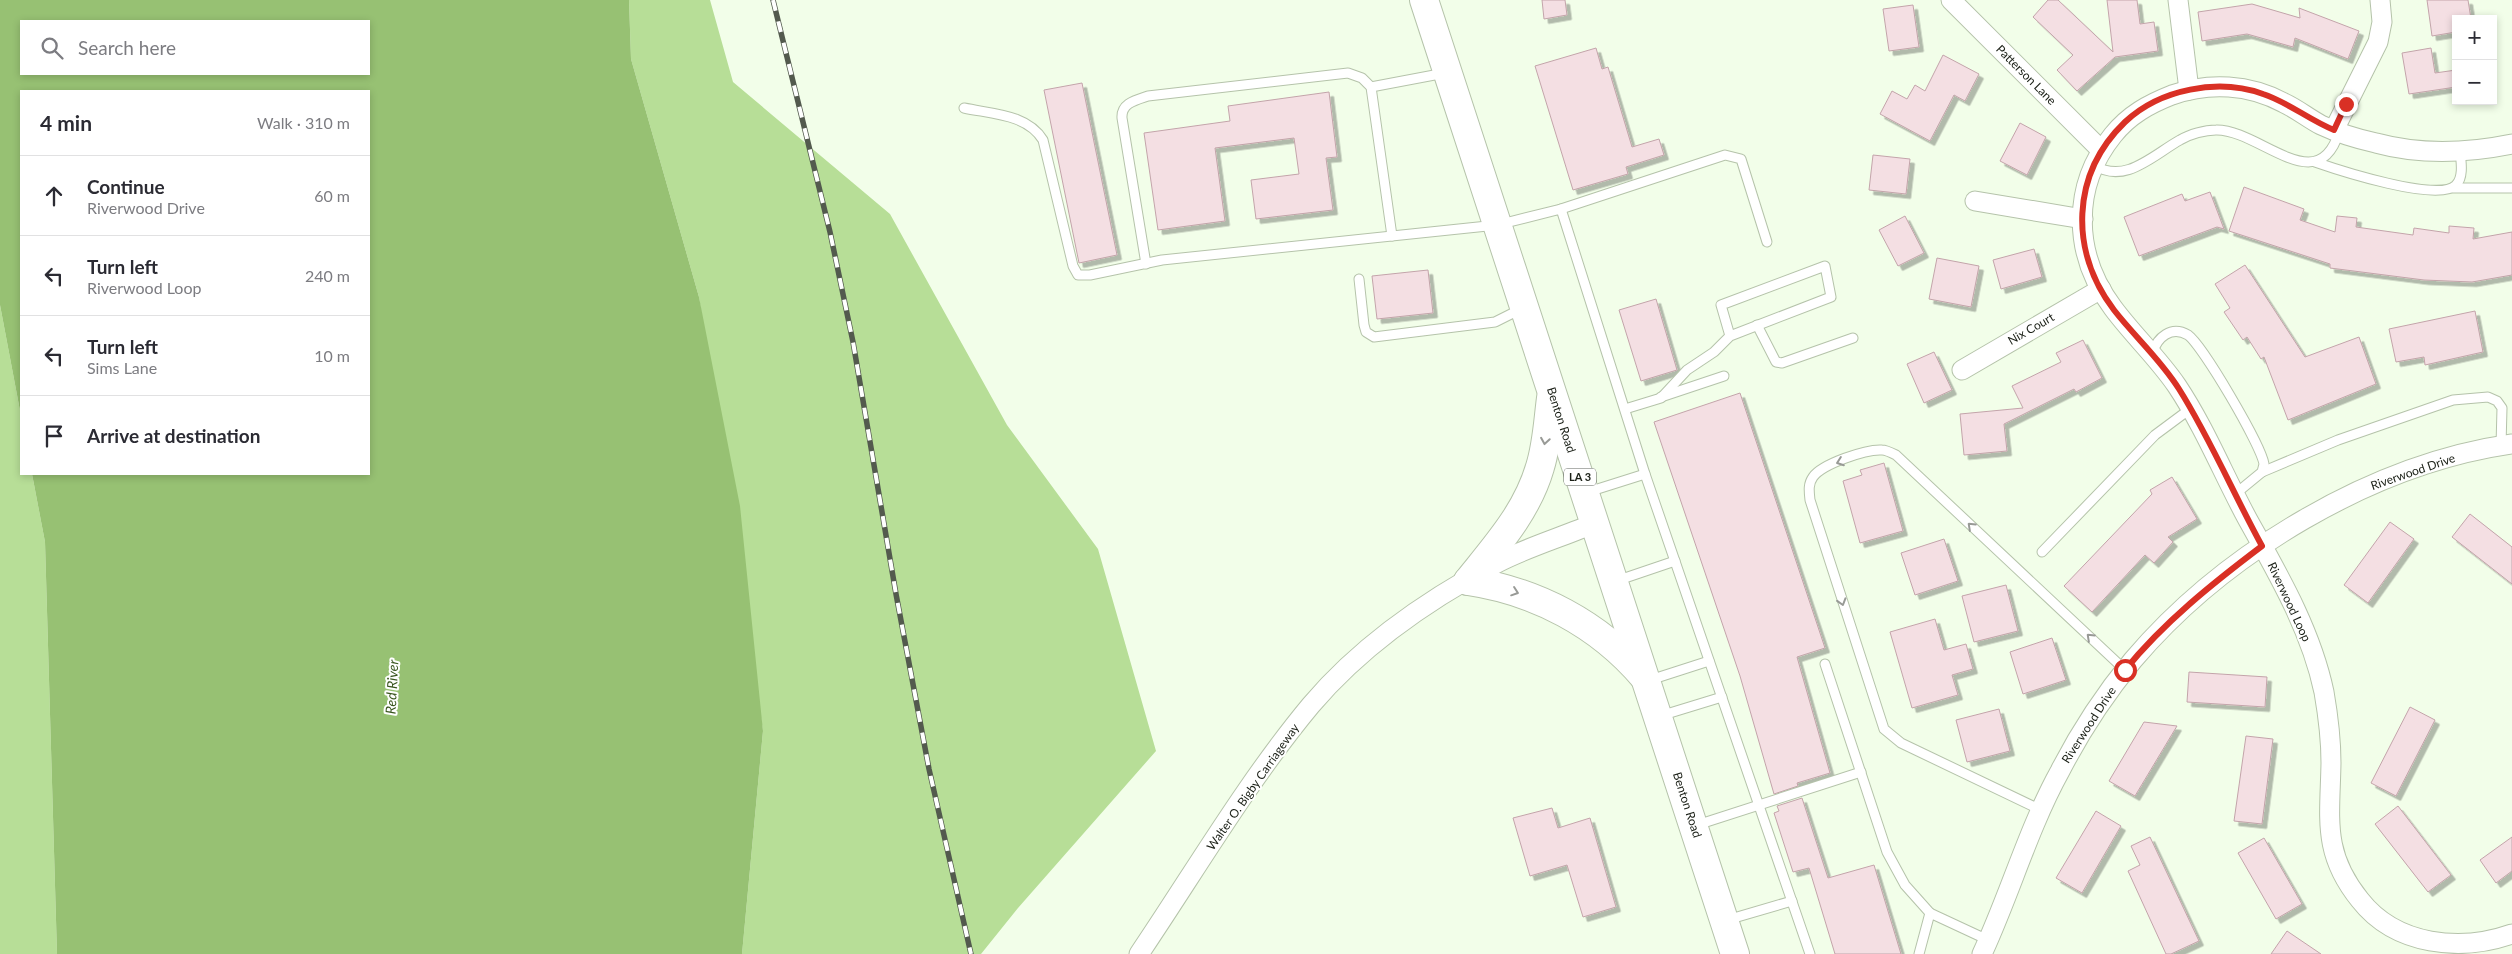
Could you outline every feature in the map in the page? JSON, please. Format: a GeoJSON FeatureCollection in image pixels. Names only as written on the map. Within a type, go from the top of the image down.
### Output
{"type":"FeatureCollection","features":[{"type":"Feature","properties":{"kind":"main road","name":"Benton Road"},"geometry":{"type":"LineString","coordinates":[[1424,0],[1615,581],[1735,954]]}},
{"type":"Feature","properties":{"kind":"main road"},"geometry":{"type":"LineString","coordinates":[[1552,393],[1540,466],[1530,494],[1512,526],[1468,581],[1502,588],[1542,601],[1574,616],[1637,668],[1647,681]]}},
{"type":"Feature","properties":{"kind":"street","name":"Patterson Lane"},"geometry":{"type":"LineString","coordinates":[[1951,0],[2098,157]]}},
{"type":"Feature","properties":{"kind":"street"},"geometry":{"type":"LineString","coordinates":[[2178,0],[2189,90]]}},
{"type":"Feature","properties":{"kind":"street"},"geometry":{"type":"LineString","coordinates":[[2336,131],[2378,42],[2382,22],[2380,0]]}},
{"type":"Feature","properties":{"kind":"street","name":"Riverwood Loop"},"geometry":{"type":"LineString","coordinates":[[2512,144],[2460,151],[2407,150],[2336,131],[2263,93],[2225,86],[2204,86],[2147,106],[2123,124],[2098,157],[2083,194],[2085,245],[2101,289],[2115,311],[2152,352],[2190,409],[2295,609],[2318,667],[2329,728],[2331,763],[2329,823],[2331,845],[2347,883],[2363,904],[2381,919],[2422,940],[2445,944],[2470,944],[2493,941],[2512,934]]}},
{"type":"Feature","properties":{"kind":"street"},"geometry":{"type":"LineString","coordinates":[[1975,201],[2083,219]]}},
{"type":"Feature","properties":{"kind":"street","name":"Nix Court"},"geometry":{"type":"LineString","coordinates":[[1962,370],[2101,289]]}},
{"type":"Feature","properties":{"kind":"street","name":"Riverwood Drive"},"geometry":{"type":"LineString","coordinates":[[1985,947],[2041,810],[2060,770],[2089,722],[2125,670],[2206,588],[2262,546],[2327,507],[2367,488],[2456,456],[2506,445]]}},
{"type":"Feature","properties":{"kind":"street","name":"Walter O. Bigby Carriageway"},"geometry":{"type":"LineString","coordinates":[[1139,954],[1261,771],[1312,704],[1358,657],[1411,615],[1498,562],[1595,524]]}},
{"type":"Feature","properties":{"kind":"lane"},"geometry":{"type":"LineString","coordinates":[[1146,264],[1122,118],[1122,112],[1132,101],[1148,96],[1348,73],[1362,78],[1371,86],[1392,236]]}},
{"type":"Feature","properties":{"kind":"lane"},"geometry":{"type":"LineString","coordinates":[[1371,86],[1448,73]]}},
{"type":"Feature","properties":{"kind":"lane"},"geometry":{"type":"LineString","coordinates":[[964,108],[1018,119],[1036,128],[1043,140],[1073,266],[1078,275],[1162,260],[1497,225],[1561,209],[1725,155],[1741,159],[1767,242]]}},
{"type":"Feature","properties":{"kind":"lane"},"geometry":{"type":"LineString","coordinates":[[2098,157],[2104,171],[2123,171],[2140,164],[2181,139],[2218,130],[2238,134],[2303,162],[2315,162],[2384,184],[2442,190],[2453,188],[2512,188]]}},
{"type":"Feature","properties":{"kind":"lane"},"geometry":{"type":"LineString","coordinates":[[2315,162],[2328,155],[2334,147],[2336,131]]}},
{"type":"Feature","properties":{"kind":"lane"},"geometry":{"type":"LineString","coordinates":[[2453,188],[2458,183],[2461,175],[2460,151]]}},
{"type":"Feature","properties":{"kind":"lane"},"geometry":{"type":"LineString","coordinates":[[1561,209],[1645,474],[1810,954]]}},
{"type":"Feature","properties":{"kind":"lane"},"geometry":{"type":"LineString","coordinates":[[1661,398],[1687,370],[1714,352],[1730,336],[1831,297],[1825,266],[1721,305],[1730,336]]}},
{"type":"Feature","properties":{"kind":"lane"},"geometry":{"type":"LineString","coordinates":[[1359,279],[1364,325],[1366,332],[1374,337],[1495,322],[1524,308]]}},
{"type":"Feature","properties":{"kind":"lane"},"geometry":{"type":"LineString","coordinates":[[1757,325],[1776,362],[1782,364],[1853,338]]}},
{"type":"Feature","properties":{"kind":"lane"},"geometry":{"type":"LineString","coordinates":[[2152,352],[2158,339],[2163,334],[2175,332],[2187,335],[2205,355],[2232,399],[2263,459],[2262,472]]}},
{"type":"Feature","properties":{"kind":"lane"},"geometry":{"type":"LineString","coordinates":[[1625,409],[1724,376]]}},
{"type":"Feature","properties":{"kind":"lane"},"geometry":{"type":"LineString","coordinates":[[2234,495],[2262,472],[2347,437],[2453,400],[2488,398],[2497,401],[2502,408],[2506,445]]}},
{"type":"Feature","properties":{"kind":"lane"},"geometry":{"type":"LineString","coordinates":[[2042,552],[2155,435],[2190,409]]}},
{"type":"Feature","properties":{"kind":"lane"},"geometry":{"type":"LineString","coordinates":[[2041,810],[1900,742],[1884,728],[1810,500],[1809,486],[1812,478],[1820,469],[1866,452],[1883,450],[1896,456],[2125,670]]}},
{"type":"Feature","properties":{"kind":"lane"},"geometry":{"type":"LineString","coordinates":[[1586,493],[1645,474]]}},
{"type":"Feature","properties":{"kind":"lane"},"geometry":{"type":"LineString","coordinates":[[1615,581],[1675,561]]}},
{"type":"Feature","properties":{"kind":"lane"},"geometry":{"type":"LineString","coordinates":[[1647,681],[1709,661]]}},
{"type":"Feature","properties":{"kind":"lane"},"geometry":{"type":"LineString","coordinates":[[1825,664],[1887,852],[1905,885],[1930,913],[1985,947]]}},
{"type":"Feature","properties":{"kind":"lane"},"geometry":{"type":"LineString","coordinates":[[1659,716],[1722,697]]}},
{"type":"Feature","properties":{"kind":"lane"},"geometry":{"type":"LineString","coordinates":[[1694,826],[1861,772]]}},
{"type":"Feature","properties":{"kind":"lane"},"geometry":{"type":"LineString","coordinates":[[1725,921],[1792,901]]}},
{"type":"Feature","properties":{"kind":"lane"},"geometry":{"type":"LineString","coordinates":[[1919,954],[1930,913]]}},
{"type":"Feature","properties":{"kind":"shaded area"},"geometry":{"type":"Polygon","coordinates":[[[629,0],[710,0],[733,82],[890,214],[1007,425],[1098,549],[1156,751],[1018,908],[981,954],[742,954],[763,731],[699,297],[631,59],[629,0]]]}},
{"type":"Feature","properties":{"kind":"shaded area"},"geometry":{"type":"Polygon","coordinates":[[[0,305],[20,411],[20,475],[32,475],[45,542],[57,954],[0,954],[0,305]]]}},
{"type":"Feature","properties":{"kind":"water","name":"Red River"},"geometry":{"type":"Polygon","coordinates":[[[0,0],[629,0],[631,59],[699,297],[740,506],[763,731],[742,954],[57,954],[45,542],[32,475],[370,475],[370,90],[20,90],[20,411],[0,305],[0,0]]]}},
{"type":"Feature","properties":{"kind":"building"},"geometry":{"type":"Polygon","coordinates":[[[1542,0],[1565,0],[1567,15],[1544,19],[1542,0]]]}},
{"type":"Feature","properties":{"kind":"building"},"geometry":{"type":"Polygon","coordinates":[[[2048,0],[2058,0],[2113,52],[2107,0],[2137,0],[2140,24],[2154,22],[2158,51],[2115,57],[2077,91],[2057,70],[2073,55],[2033,17],[2048,0]]]}},
{"type":"Feature","properties":{"kind":"building"},"geometry":{"type":"Polygon","coordinates":[[[2427,0],[2468,0],[2470,15],[2452,15],[2452,33],[2432,36],[2427,0]]]}},
{"type":"Feature","properties":{"kind":"building"},"geometry":{"type":"Polygon","coordinates":[[[2252,4],[2300,18],[2299,8],[2359,31],[2348,59],[2295,38],[2293,47],[2247,34],[2202,41],[2198,12],[2252,4]]]}},
{"type":"Feature","properties":{"kind":"building"},"geometry":{"type":"Polygon","coordinates":[[[1913,5],[1919,47],[1889,51],[1883,9],[1913,5]]]}},
{"type":"Feature","properties":{"kind":"building"},"geometry":{"type":"Polygon","coordinates":[[[1596,48],[1602,69],[1608,67],[1632,147],[1659,139],[1664,155],[1626,167],[1628,174],[1573,190],[1535,66],[1596,48]]]}},
{"type":"Feature","properties":{"kind":"building"},"geometry":{"type":"Polygon","coordinates":[[[2431,48],[2435,73],[2452,71],[2452,88],[2409,94],[2402,53],[2431,48]]]}},
{"type":"Feature","properties":{"kind":"building"},"geometry":{"type":"Polygon","coordinates":[[[1943,55],[1979,74],[1965,101],[1954,95],[1930,141],[1880,114],[1892,91],[1907,99],[1915,85],[1925,91],[1943,55]]]}},
{"type":"Feature","properties":{"kind":"building"},"geometry":{"type":"Polygon","coordinates":[[[1082,83],[1117,255],[1079,263],[1044,90],[1082,83]]]}},
{"type":"Feature","properties":{"kind":"building"},"geometry":{"type":"Polygon","coordinates":[[[1329,92],[1337,157],[1326,158],[1333,210],[1256,219],[1251,180],[1299,174],[1294,138],[1215,148],[1225,221],[1158,230],[1144,133],[1230,121],[1228,106],[1329,92]]]}},
{"type":"Feature","properties":{"kind":"building"},"geometry":{"type":"Polygon","coordinates":[[[2020,123],[2046,137],[2027,175],[2000,161],[2020,123]]]}},
{"type":"Feature","properties":{"kind":"building"},"geometry":{"type":"Polygon","coordinates":[[[1873,155],[1910,159],[1906,194],[1869,190],[1873,155]]]}},
{"type":"Feature","properties":{"kind":"building"},"geometry":{"type":"Polygon","coordinates":[[[2244,187],[2304,209],[2300,220],[2335,232],[2337,216],[2357,218],[2356,227],[2413,235],[2414,228],[2449,233],[2449,226],[2474,228],[2473,239],[2512,232],[2512,275],[2472,282],[2424,280],[2330,268],[2330,264],[2229,231],[2244,187]]]}},
{"type":"Feature","properties":{"kind":"building"},"geometry":{"type":"Polygon","coordinates":[[[2210,192],[2224,229],[2217,227],[2139,256],[2124,217],[2182,194],[2185,201],[2210,192]]]}},
{"type":"Feature","properties":{"kind":"building"},"geometry":{"type":"Polygon","coordinates":[[[1905,216],[1924,253],[1898,266],[1879,230],[1905,216]]]}},
{"type":"Feature","properties":{"kind":"building"},"geometry":{"type":"Polygon","coordinates":[[[2034,249],[2042,277],[2001,289],[1993,260],[2034,249]]]}},
{"type":"Feature","properties":{"kind":"building"},"geometry":{"type":"Polygon","coordinates":[[[1937,258],[1979,266],[1971,307],[1929,299],[1937,258]]]}},
{"type":"Feature","properties":{"kind":"building"},"geometry":{"type":"Polygon","coordinates":[[[2245,265],[2305,357],[2359,337],[2376,384],[2288,420],[2264,357],[2261,359],[2247,337],[2243,340],[2224,312],[2230,308],[2215,284],[2245,265]]]}},
{"type":"Feature","properties":{"kind":"building"},"geometry":{"type":"Polygon","coordinates":[[[1428,270],[1433,313],[1377,319],[1372,276],[1428,270]]]}},
{"type":"Feature","properties":{"kind":"building"},"geometry":{"type":"Polygon","coordinates":[[[1656,299],[1677,370],[1641,381],[1619,310],[1656,299]]]}},
{"type":"Feature","properties":{"kind":"building"},"geometry":{"type":"Polygon","coordinates":[[[2475,311],[2483,352],[2425,365],[2424,357],[2396,362],[2389,329],[2475,311]]]}},
{"type":"Feature","properties":{"kind":"building"},"geometry":{"type":"Polygon","coordinates":[[[2083,340],[2102,378],[2076,392],[2074,389],[2004,424],[2007,451],[1964,455],[1960,414],[2023,408],[2012,386],[2061,362],[2056,353],[2083,340]]]}},
{"type":"Feature","properties":{"kind":"building"},"geometry":{"type":"Polygon","coordinates":[[[1934,352],[1952,390],[1924,403],[1907,364],[1934,352]]]}},
{"type":"Feature","properties":{"kind":"building"},"geometry":{"type":"Polygon","coordinates":[[[1740,393],[1825,648],[1797,657],[1830,773],[1797,783],[1798,786],[1774,794],[1740,676],[1654,422],[1740,393]]]}},
{"type":"Feature","properties":{"kind":"building"},"geometry":{"type":"Polygon","coordinates":[[[1884,463],[1903,531],[1860,543],[1843,481],[1862,475],[1860,470],[1884,463]]]}},
{"type":"Feature","properties":{"kind":"building"},"geometry":{"type":"Polygon","coordinates":[[[2172,477],[2197,519],[2168,537],[2173,542],[2154,563],[2145,555],[2092,612],[2064,586],[2152,494],[2150,490],[2172,477]]]}},
{"type":"Feature","properties":{"kind":"building"},"geometry":{"type":"Polygon","coordinates":[[[2470,514],[2512,547],[2512,584],[2452,537],[2470,514]]]}},
{"type":"Feature","properties":{"kind":"building"},"geometry":{"type":"Polygon","coordinates":[[[2390,522],[2414,539],[2368,603],[2344,585],[2390,522]]]}},
{"type":"Feature","properties":{"kind":"building"},"geometry":{"type":"Polygon","coordinates":[[[1944,539],[1958,581],[1915,595],[1901,553],[1944,539]]]}},
{"type":"Feature","properties":{"kind":"building"},"geometry":{"type":"Polygon","coordinates":[[[2006,585],[2018,631],[1974,642],[1962,596],[2006,585]]]}},
{"type":"Feature","properties":{"kind":"building"},"geometry":{"type":"Polygon","coordinates":[[[1935,619],[1944,650],[1966,644],[1973,669],[1952,675],[1958,695],[1912,708],[1890,632],[1935,619]]]}},
{"type":"Feature","properties":{"kind":"building"},"geometry":{"type":"Polygon","coordinates":[[[2052,638],[2066,680],[2023,694],[2010,652],[2052,638]]]}},
{"type":"Feature","properties":{"kind":"building"},"geometry":{"type":"Polygon","coordinates":[[[2189,672],[2267,677],[2265,707],[2187,702],[2189,672]]]}},
{"type":"Feature","properties":{"kind":"building"},"geometry":{"type":"Polygon","coordinates":[[[2410,707],[2435,720],[2396,796],[2371,783],[2410,707]]]}},
{"type":"Feature","properties":{"kind":"building"},"geometry":{"type":"Polygon","coordinates":[[[1999,709],[2010,751],[1967,762],[1956,720],[1999,709]]]}},
{"type":"Feature","properties":{"kind":"building"},"geometry":{"type":"Polygon","coordinates":[[[2144,722],[2177,726],[2135,796],[2109,781],[2144,722]]]}},
{"type":"Feature","properties":{"kind":"building"},"geometry":{"type":"Polygon","coordinates":[[[2246,736],[2273,739],[2262,824],[2234,821],[2246,736]]]}},
{"type":"Feature","properties":{"kind":"building"},"geometry":{"type":"Polygon","coordinates":[[[1802,798],[1828,878],[1874,865],[1901,954],[1835,954],[1809,868],[1793,872],[1774,813],[1779,811],[1777,806],[1802,798]]]}},
{"type":"Feature","properties":{"kind":"building"},"geometry":{"type":"Polygon","coordinates":[[[2398,806],[2451,875],[2428,892],[2375,824],[2398,806]]]}},
{"type":"Feature","properties":{"kind":"building"},"geometry":{"type":"Polygon","coordinates":[[[1552,808],[1558,828],[1590,818],[1616,907],[1583,917],[1567,865],[1530,876],[1513,818],[1552,808]]]}},
{"type":"Feature","properties":{"kind":"building"},"geometry":{"type":"Polygon","coordinates":[[[2096,811],[2121,826],[2082,893],[2056,878],[2096,811]]]}},
{"type":"Feature","properties":{"kind":"building"},"geometry":{"type":"Polygon","coordinates":[[[2150,837],[2199,941],[2171,954],[2166,954],[2128,871],[2140,865],[2131,846],[2150,837]]]}},
{"type":"Feature","properties":{"kind":"building"},"geometry":{"type":"Polygon","coordinates":[[[2512,837],[2512,871],[2496,883],[2480,860],[2512,837]]]}},
{"type":"Feature","properties":{"kind":"building"},"geometry":{"type":"Polygon","coordinates":[[[2264,838],[2302,904],[2276,919],[2238,853],[2264,838]]]}},
{"type":"Feature","properties":{"kind":"building"},"geometry":{"type":"Polygon","coordinates":[[[2287,931],[2321,954],[2271,954],[2287,931]]]}},
{"type":"Feature","properties":{"kind":"railway"},"geometry":{"type":"LineString","coordinates":[[773,0],[830,232],[853,342],[896,594],[929,769],[971,954]]}},
{"type":"Feature","properties":{"kind":"route"},"geometry":{"type":"LineString","coordinates":[[2125,670],[2206,588],[2262,546],[2179,389],[2152,352],[2115,311],[2095,277],[2085,245],[2083,231],[2083,194],[2087,180],[2102,150],[2116,131],[2130,117],[2147,106],[2189,90],[2204,86],[2225,86],[2263,93],[2334,130],[2346,104]]}}]}
